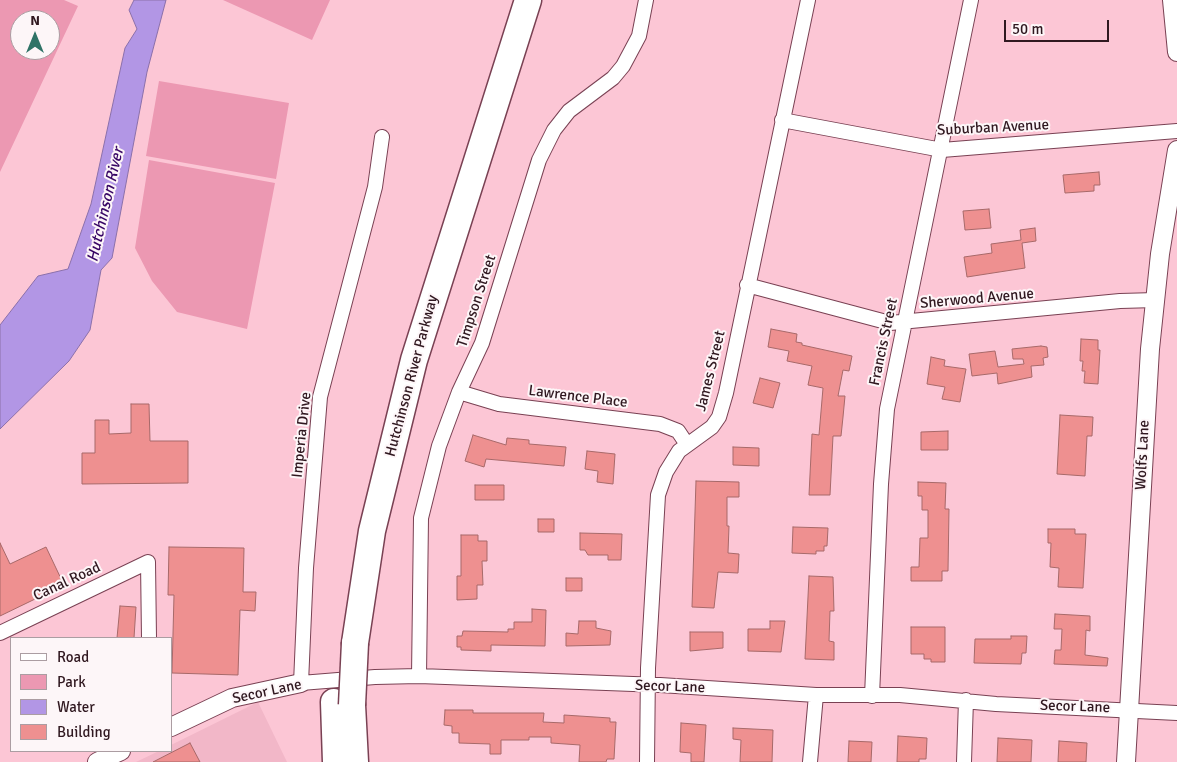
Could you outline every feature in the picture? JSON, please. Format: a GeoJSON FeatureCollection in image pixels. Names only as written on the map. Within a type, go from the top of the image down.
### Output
{"type":"FeatureCollection","features":[{"type":"Feature","properties":{"kind":"highway","name":"Hutchinson River Parkway"},"geometry":{"type":"LineString","coordinates":[[336,762],[343,703],[350,553],[390,384],[423,270],[509,0]]}},
{"type":"Feature","properties":{"kind":"highway","name":"Hutchinson River Parkway"},"geometry":{"type":"LineString","coordinates":[[346,642],[414,360],[528,0]]}},
{"type":"Feature","properties":{"kind":"highway","name":"Hutchinson River Parkway"},"geometry":{"type":"LineString","coordinates":[[343,703],[355,762]]}},
{"type":"Feature","properties":{"kind":"street","name":"Timpson Street"},"geometry":{"type":"LineString","coordinates":[[419,676],[421,518],[439,446],[459,392],[482,343],[539,160],[554,130],[569,111],[613,78],[623,66],[639,36],[646,0]]}},
{"type":"Feature","properties":{"kind":"street","name":"James Street"},"geometry":{"type":"LineString","coordinates":[[647,762],[647,685],[658,495],[672,460],[686,443],[712,427],[719,417],[726,393],[747,285],[808,0]]}},
{"type":"Feature","properties":{"kind":"street","name":"Francis Street"},"geometry":{"type":"LineString","coordinates":[[872,696],[884,440],[890,392],[942,150],[971,0]]}},
{"type":"Feature","properties":{"kind":"street"},"geometry":{"type":"LineString","coordinates":[[1172,0],[1177,52]]}},
{"type":"Feature","properties":{"kind":"street","name":"Suburban Avenue"},"geometry":{"type":"LineString","coordinates":[[782,120],[942,150],[1177,131]]}},
{"type":"Feature","properties":{"kind":"street","name":"Imperia Drive"},"geometry":{"type":"LineString","coordinates":[[301,683],[306,568],[320,397],[375,187],[382,137]]}},
{"type":"Feature","properties":{"kind":"street","name":"Wolfs Lane"},"geometry":{"type":"LineString","coordinates":[[1126,762],[1147,387],[1156,300],[1177,150]]}},
{"type":"Feature","properties":{"kind":"street","name":"Sherwood Avenue"},"geometry":{"type":"LineString","coordinates":[[747,285],[890,323],[1120,301],[1156,300]]}},
{"type":"Feature","properties":{"kind":"street","name":"Lawrence Place"},"geometry":{"type":"LineString","coordinates":[[459,392],[499,404],[660,424],[678,431],[686,443]]}},
{"type":"Feature","properties":{"kind":"street","name":"Canal Road"},"geometry":{"type":"LineString","coordinates":[[0,632],[148,562],[149,637]]}},
{"type":"Feature","properties":{"kind":"street","name":"Secor Lane"},"geometry":{"type":"LineString","coordinates":[[172,727],[232,698],[301,683],[375,677],[419,676],[647,685],[816,695],[900,696],[996,704],[1177,712]]}},
{"type":"Feature","properties":{"kind":"street"},"geometry":{"type":"LineString","coordinates":[[810,762],[816,695]]}},
{"type":"Feature","properties":{"kind":"street"},"geometry":{"type":"LineString","coordinates":[[964,762],[966,700]]}},
{"type":"Feature","properties":{"kind":"street"},"geometry":{"type":"LineString","coordinates":[[97,762],[119,752]]}},
{"type":"Feature","properties":{"kind":"shaded area"},"geometry":{"type":"Polygon","coordinates":[[[258,702],[287,762],[136,762],[157,752],[172,752],[172,745],[258,702]]]}},
{"type":"Feature","properties":{"kind":"green space"},"geometry":{"type":"Polygon","coordinates":[[[0,0],[64,0],[78,6],[60,44],[60,10],[10,10],[10,60],[53,60],[0,172],[0,0]]]}},
{"type":"Feature","properties":{"kind":"green space"},"geometry":{"type":"Polygon","coordinates":[[[223,0],[330,0],[312,40],[223,0]]]}},
{"type":"Feature","properties":{"kind":"green space"},"geometry":{"type":"Polygon","coordinates":[[[159,81],[289,103],[276,179],[146,156],[159,81]]]}},
{"type":"Feature","properties":{"kind":"green space"},"geometry":{"type":"Polygon","coordinates":[[[149,160],[275,183],[247,329],[177,312],[152,281],[135,248],[149,160]]]}},
{"type":"Feature","properties":{"kind":"water","name":"Hutchinson River"},"geometry":{"type":"Polygon","coordinates":[[[134,0],[166,0],[147,72],[112,258],[101,270],[90,330],[69,361],[0,429],[0,325],[38,276],[68,269],[91,204],[125,48],[137,29],[129,10],[134,0]]]}},
{"type":"Feature","properties":{"kind":"building"},"geometry":{"type":"Polygon","coordinates":[[[1099,172],[1100,185],[1094,185],[1094,191],[1065,193],[1063,175],[1099,172]]]}},
{"type":"Feature","properties":{"kind":"building"},"geometry":{"type":"Polygon","coordinates":[[[989,209],[991,228],[965,230],[963,211],[989,209]]]}},
{"type":"Feature","properties":{"kind":"building"},"geometry":{"type":"Polygon","coordinates":[[[1035,228],[1036,241],[1022,243],[1025,268],[967,277],[964,257],[992,253],[991,244],[1021,240],[1020,230],[1035,228]]]}},
{"type":"Feature","properties":{"kind":"building"},"geometry":{"type":"Polygon","coordinates":[[[771,329],[797,334],[796,342],[802,343],[802,345],[852,356],[849,371],[843,370],[838,396],[845,396],[841,436],[833,436],[830,495],[809,495],[812,434],[819,435],[823,388],[808,385],[812,366],[787,361],[789,351],[768,347],[771,329]]]}},
{"type":"Feature","properties":{"kind":"building"},"geometry":{"type":"Polygon","coordinates":[[[1081,339],[1098,340],[1098,350],[1100,350],[1098,384],[1084,383],[1085,371],[1082,371],[1083,361],[1080,361],[1081,339]]]}},
{"type":"Feature","properties":{"kind":"building"},"geometry":{"type":"Polygon","coordinates":[[[1047,347],[1048,357],[1043,358],[1044,365],[1031,366],[1032,377],[998,384],[997,373],[972,376],[969,354],[995,351],[998,367],[1024,364],[1023,359],[1013,359],[1012,349],[1047,347]]]}},
{"type":"Feature","properties":{"kind":"building"},"geometry":{"type":"Polygon","coordinates":[[[931,357],[945,360],[944,366],[966,369],[960,402],[942,399],[945,387],[927,384],[931,357]]]}},
{"type":"Feature","properties":{"kind":"building"},"geometry":{"type":"Polygon","coordinates":[[[760,378],[780,383],[773,408],[753,403],[760,378]]]}},
{"type":"Feature","properties":{"kind":"building"},"geometry":{"type":"Polygon","coordinates":[[[131,404],[149,404],[150,441],[188,441],[188,483],[82,484],[82,453],[95,453],[95,420],[109,420],[109,434],[131,433],[131,404]]]}},
{"type":"Feature","properties":{"kind":"building"},"geometry":{"type":"Polygon","coordinates":[[[1060,415],[1093,417],[1092,436],[1087,436],[1085,476],[1057,474],[1060,415]]]}},
{"type":"Feature","properties":{"kind":"building"},"geometry":{"type":"Polygon","coordinates":[[[948,431],[948,450],[921,450],[921,432],[948,431]]]}},
{"type":"Feature","properties":{"kind":"building"},"geometry":{"type":"Polygon","coordinates":[[[473,435],[506,445],[507,438],[529,440],[529,444],[566,447],[564,466],[486,459],[484,467],[465,461],[473,435]]]}},
{"type":"Feature","properties":{"kind":"building"},"geometry":{"type":"Polygon","coordinates":[[[733,447],[759,448],[759,466],[733,465],[733,447]]]}},
{"type":"Feature","properties":{"kind":"building"},"geometry":{"type":"Polygon","coordinates":[[[587,451],[615,454],[613,484],[597,482],[598,471],[585,469],[587,451]]]}},
{"type":"Feature","properties":{"kind":"building"},"geometry":{"type":"Polygon","coordinates":[[[696,481],[739,482],[739,497],[727,497],[728,553],[739,554],[738,573],[718,572],[714,608],[692,607],[696,481]]]}},
{"type":"Feature","properties":{"kind":"building"},"geometry":{"type":"Polygon","coordinates":[[[918,482],[946,483],[945,509],[949,509],[948,571],[942,571],[942,581],[911,581],[911,567],[919,567],[920,538],[928,538],[928,510],[922,510],[922,496],[918,496],[918,482]]]}},
{"type":"Feature","properties":{"kind":"building"},"geometry":{"type":"Polygon","coordinates":[[[475,485],[504,485],[504,500],[475,500],[475,485]]]}},
{"type":"Feature","properties":{"kind":"building"},"geometry":{"type":"Polygon","coordinates":[[[538,519],[554,519],[554,532],[538,532],[538,519]]]}},
{"type":"Feature","properties":{"kind":"building"},"geometry":{"type":"Polygon","coordinates":[[[793,527],[828,528],[827,546],[824,546],[824,551],[816,551],[816,554],[792,553],[793,527]]]}},
{"type":"Feature","properties":{"kind":"building"},"geometry":{"type":"Polygon","coordinates":[[[1048,529],[1075,529],[1075,534],[1086,534],[1083,588],[1058,587],[1059,568],[1050,567],[1051,543],[1048,543],[1048,529]]]}},
{"type":"Feature","properties":{"kind":"building"},"geometry":{"type":"Polygon","coordinates":[[[580,533],[622,534],[621,560],[608,560],[608,555],[588,555],[585,550],[580,550],[580,533]]]}},
{"type":"Feature","properties":{"kind":"building"},"geometry":{"type":"Polygon","coordinates":[[[461,535],[478,535],[478,541],[487,541],[487,561],[482,561],[483,585],[477,585],[477,599],[457,600],[457,576],[461,576],[461,535]]]}},
{"type":"Feature","properties":{"kind":"building"},"geometry":{"type":"Polygon","coordinates":[[[0,543],[10,564],[46,547],[64,585],[0,616],[0,543]]]}},
{"type":"Feature","properties":{"kind":"building"},"geometry":{"type":"Polygon","coordinates":[[[169,547],[244,548],[243,592],[256,592],[255,611],[240,610],[238,675],[172,673],[174,595],[168,595],[169,547]]]}},
{"type":"Feature","properties":{"kind":"building"},"geometry":{"type":"Polygon","coordinates":[[[809,576],[833,577],[834,611],[830,611],[829,641],[834,642],[834,660],[805,659],[809,576]]]}},
{"type":"Feature","properties":{"kind":"building"},"geometry":{"type":"Polygon","coordinates":[[[566,578],[582,578],[582,591],[566,591],[566,578]]]}},
{"type":"Feature","properties":{"kind":"building"},"geometry":{"type":"Polygon","coordinates":[[[120,606],[136,607],[134,637],[117,637],[120,606]]]}},
{"type":"Feature","properties":{"kind":"building"},"geometry":{"type":"Polygon","coordinates":[[[532,609],[546,610],[545,646],[491,645],[491,651],[461,650],[461,647],[457,647],[457,636],[462,636],[463,631],[508,632],[508,629],[514,629],[514,622],[532,622],[532,609]]]}},
{"type":"Feature","properties":{"kind":"building"},"geometry":{"type":"Polygon","coordinates":[[[1055,614],[1090,616],[1090,631],[1086,630],[1085,655],[1108,658],[1107,666],[1054,664],[1055,650],[1061,650],[1062,629],[1054,629],[1055,614]]]}},
{"type":"Feature","properties":{"kind":"building"},"geometry":{"type":"Polygon","coordinates":[[[579,621],[596,621],[596,628],[611,631],[610,645],[566,646],[566,633],[578,634],[579,621]]]}},
{"type":"Feature","properties":{"kind":"building"},"geometry":{"type":"Polygon","coordinates":[[[770,621],[785,621],[781,652],[748,651],[748,629],[770,629],[770,621]]]}},
{"type":"Feature","properties":{"kind":"building"},"geometry":{"type":"Polygon","coordinates":[[[911,627],[945,627],[945,662],[931,662],[931,659],[924,659],[924,654],[911,654],[911,627]]]}},
{"type":"Feature","properties":{"kind":"building"},"geometry":{"type":"Polygon","coordinates":[[[690,632],[723,632],[723,648],[690,651],[690,632]]]}},
{"type":"Feature","properties":{"kind":"building"},"geometry":{"type":"Polygon","coordinates":[[[1011,636],[1027,636],[1026,653],[1022,653],[1021,664],[974,663],[975,639],[1011,639],[1011,636]]]}},
{"type":"Feature","properties":{"kind":"building"},"geometry":{"type":"Polygon","coordinates":[[[445,710],[473,710],[473,713],[544,713],[543,722],[564,723],[564,715],[610,718],[610,722],[616,722],[614,759],[607,759],[606,762],[579,762],[580,745],[551,743],[551,737],[529,737],[529,740],[501,740],[501,754],[490,754],[490,744],[459,743],[459,733],[452,733],[452,726],[444,725],[445,710]]]}},
{"type":"Feature","properties":{"kind":"building"},"geometry":{"type":"Polygon","coordinates":[[[681,723],[706,725],[704,762],[691,762],[691,753],[680,752],[681,723]]]}},
{"type":"Feature","properties":{"kind":"building"},"geometry":{"type":"Polygon","coordinates":[[[733,728],[773,730],[772,762],[740,762],[741,740],[733,739],[733,728]]]}},
{"type":"Feature","properties":{"kind":"building"},"geometry":{"type":"Polygon","coordinates":[[[898,736],[927,738],[926,759],[919,759],[919,762],[897,762],[898,736]]]}},
{"type":"Feature","properties":{"kind":"building"},"geometry":{"type":"Polygon","coordinates":[[[998,738],[1032,740],[1031,762],[997,762],[998,738]]]}},
{"type":"Feature","properties":{"kind":"building"},"geometry":{"type":"Polygon","coordinates":[[[849,741],[872,742],[871,762],[848,762],[849,741]]]}},
{"type":"Feature","properties":{"kind":"building"},"geometry":{"type":"Polygon","coordinates":[[[1059,741],[1087,743],[1086,762],[1058,762],[1059,741]]]}},
{"type":"Feature","properties":{"kind":"building"},"geometry":{"type":"Polygon","coordinates":[[[190,743],[200,762],[153,762],[190,743]]]}}]}
